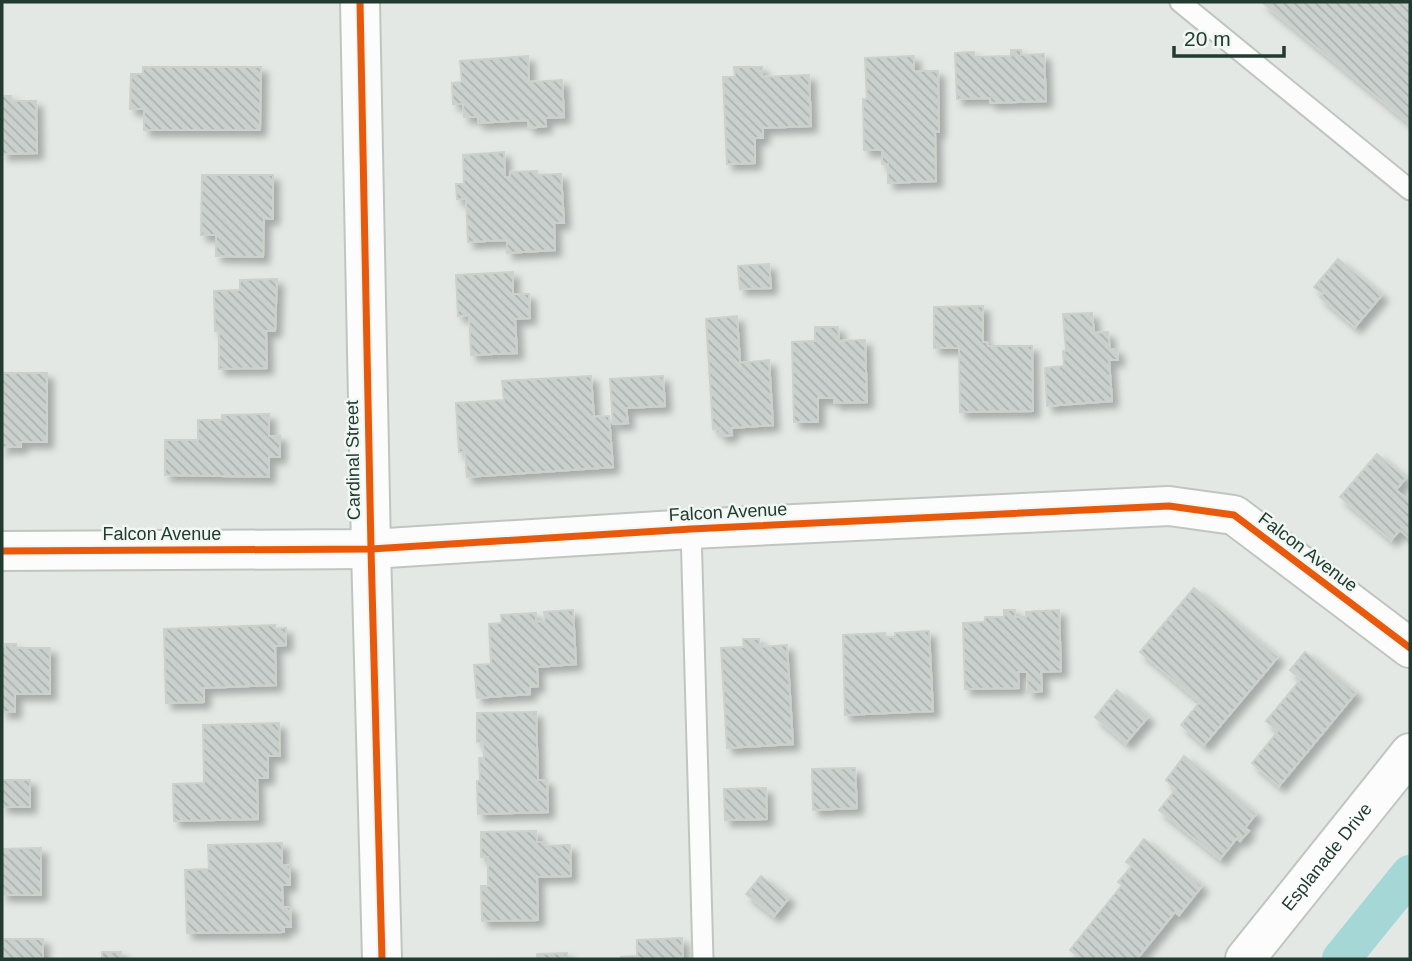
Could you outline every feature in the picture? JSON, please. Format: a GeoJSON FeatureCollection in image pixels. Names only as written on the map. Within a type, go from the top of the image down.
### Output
{"type":"FeatureCollection","features":[{"type":"Feature","properties":{"kind":"street","name":"Cardinal Street"},"geometry":{"type":"LineString","coordinates":[[360,2],[382,959]]}},
{"type":"Feature","properties":{"kind":"street","name":"Falcon Avenue"},"geometry":{"type":"LineString","coordinates":[[2,551],[371,549],[691,529],[1169,506],[1234,515],[1410,648]]}},
{"type":"Feature","properties":{"kind":"street","name":"Esplanade Drive"},"geometry":{"type":"LineString","coordinates":[[1245,959],[1410,753]]}},
{"type":"Feature","properties":{"kind":"lane"},"geometry":{"type":"LineString","coordinates":[[1180,2],[1410,190]]}},
{"type":"Feature","properties":{"kind":"lane"},"geometry":{"type":"LineString","coordinates":[[691,529],[703,959]]}},
{"type":"Feature","properties":{"kind":"building"},"geometry":{"type":"Polygon","coordinates":[[[1262,2],[1410,2],[1410,124],[1262,2]]]}},
{"type":"Feature","properties":{"kind":"building"},"geometry":{"type":"Polygon","coordinates":[[[1011,50],[1021,50],[1021,55],[1044,54],[1046,101],[990,103],[990,98],[957,99],[955,53],[974,52],[974,57],[1011,56],[1011,50]]]}},
{"type":"Feature","properties":{"kind":"building"},"geometry":{"type":"Polygon","coordinates":[[[528,56],[529,82],[562,80],[564,117],[545,118],[546,126],[529,128],[528,120],[478,123],[478,117],[464,117],[463,104],[453,104],[452,83],[462,82],[460,61],[528,56]]]}},
{"type":"Feature","properties":{"kind":"building"},"geometry":{"type":"Polygon","coordinates":[[[914,56],[914,71],[938,71],[939,132],[935,132],[936,181],[888,183],[888,164],[882,164],[882,150],[864,150],[863,99],[867,99],[865,58],[914,56]]]}},
{"type":"Feature","properties":{"kind":"building"},"geometry":{"type":"Polygon","coordinates":[[[143,67],[261,67],[260,130],[144,130],[144,109],[130,109],[131,74],[143,74],[143,67]]]}},
{"type":"Feature","properties":{"kind":"building"},"geometry":{"type":"Polygon","coordinates":[[[734,67],[762,67],[762,77],[809,75],[811,126],[763,128],[763,138],[755,138],[755,163],[727,164],[723,77],[735,77],[734,67]]]}},
{"type":"Feature","properties":{"kind":"building"},"geometry":{"type":"Polygon","coordinates":[[[2,96],[11,96],[11,101],[36,101],[37,153],[2,154],[2,96]]]}},
{"type":"Feature","properties":{"kind":"building"},"geometry":{"type":"Polygon","coordinates":[[[504,152],[505,177],[510,177],[510,172],[561,174],[564,223],[554,223],[555,250],[507,253],[507,240],[468,242],[466,199],[457,199],[456,184],[464,184],[463,155],[504,152]]]}},
{"type":"Feature","properties":{"kind":"building"},"geometry":{"type":"Polygon","coordinates":[[[202,175],[273,175],[273,219],[264,218],[263,257],[216,256],[216,235],[201,235],[202,175]]]}},
{"type":"Feature","properties":{"kind":"building"},"geometry":{"type":"Polygon","coordinates":[[[1338,259],[1382,295],[1355,327],[1320,297],[1323,294],[1314,287],[1338,259]]]}},
{"type":"Feature","properties":{"kind":"building"},"geometry":{"type":"Polygon","coordinates":[[[769,264],[771,288],[740,289],[738,266],[769,264]]]}},
{"type":"Feature","properties":{"kind":"building"},"geometry":{"type":"Polygon","coordinates":[[[513,272],[513,294],[529,294],[530,318],[515,319],[517,353],[471,355],[469,315],[458,316],[456,275],[513,272]]]}},
{"type":"Feature","properties":{"kind":"building"},"geometry":{"type":"Polygon","coordinates":[[[277,279],[275,331],[266,331],[267,368],[219,369],[219,331],[215,331],[214,291],[240,290],[240,280],[277,279]]]}},
{"type":"Feature","properties":{"kind":"building"},"geometry":{"type":"Polygon","coordinates":[[[983,306],[983,342],[987,342],[988,346],[1032,346],[1033,411],[960,412],[959,348],[934,348],[934,307],[983,306]]]}},
{"type":"Feature","properties":{"kind":"building"},"geometry":{"type":"Polygon","coordinates":[[[1092,313],[1094,333],[1108,332],[1110,350],[1117,349],[1118,360],[1109,360],[1112,401],[1047,406],[1045,368],[1064,366],[1063,351],[1066,351],[1063,314],[1092,313]]]}},
{"type":"Feature","properties":{"kind":"building"},"geometry":{"type":"Polygon","coordinates":[[[737,316],[740,363],[769,360],[773,425],[731,428],[732,435],[720,436],[720,428],[713,429],[706,319],[737,316]]]}},
{"type":"Feature","properties":{"kind":"building"},"geometry":{"type":"Polygon","coordinates":[[[815,327],[838,327],[839,341],[865,340],[867,402],[834,403],[834,398],[818,398],[818,422],[794,422],[792,342],[815,341],[815,327]]]}},
{"type":"Feature","properties":{"kind":"building"},"geometry":{"type":"Polygon","coordinates":[[[2,373],[47,373],[47,442],[21,442],[21,447],[2,447],[2,373]]]}},
{"type":"Feature","properties":{"kind":"building"},"geometry":{"type":"Polygon","coordinates":[[[591,376],[594,417],[609,416],[613,467],[467,477],[465,452],[459,452],[456,403],[504,400],[502,381],[591,376]]]}},
{"type":"Feature","properties":{"kind":"building"},"geometry":{"type":"Polygon","coordinates":[[[663,376],[665,406],[626,408],[628,423],[613,424],[610,379],[663,376]]]}},
{"type":"Feature","properties":{"kind":"building"},"geometry":{"type":"Polygon","coordinates":[[[269,414],[269,436],[280,436],[280,457],[269,457],[269,477],[165,475],[165,440],[198,440],[198,420],[222,420],[222,415],[269,414]]]}},
{"type":"Feature","properties":{"kind":"building"},"geometry":{"type":"Polygon","coordinates":[[[1377,454],[1406,478],[1396,490],[1410,502],[1410,539],[1400,530],[1391,540],[1340,497],[1377,454]]]}},
{"type":"Feature","properties":{"kind":"building"},"geometry":{"type":"Polygon","coordinates":[[[1194,588],[1278,657],[1204,745],[1181,725],[1200,702],[1140,652],[1194,588]]]}},
{"type":"Feature","properties":{"kind":"building"},"geometry":{"type":"Polygon","coordinates":[[[573,610],[576,664],[537,667],[538,686],[530,687],[530,694],[477,698],[474,665],[491,664],[489,624],[502,623],[501,615],[536,613],[536,622],[545,621],[544,612],[573,610]]]}},
{"type":"Feature","properties":{"kind":"building"},"geometry":{"type":"Polygon","coordinates":[[[1004,610],[1015,610],[1015,617],[1026,617],[1026,612],[1059,610],[1061,671],[1041,672],[1042,691],[1028,692],[1027,672],[1018,672],[1019,688],[965,689],[963,623],[985,622],[985,617],[1004,617],[1004,610]]]}},
{"type":"Feature","properties":{"kind":"building"},"geometry":{"type":"Polygon","coordinates":[[[275,625],[275,629],[286,628],[286,645],[275,646],[276,685],[204,688],[204,702],[166,703],[164,629],[275,625]]]}},
{"type":"Feature","properties":{"kind":"building"},"geometry":{"type":"Polygon","coordinates":[[[929,631],[933,711],[845,715],[843,635],[885,633],[885,637],[895,637],[895,633],[929,631]]]}},
{"type":"Feature","properties":{"kind":"building"},"geometry":{"type":"Polygon","coordinates":[[[743,639],[759,639],[760,647],[787,645],[793,744],[727,748],[721,648],[744,647],[743,639]]]}},
{"type":"Feature","properties":{"kind":"building"},"geometry":{"type":"Polygon","coordinates":[[[5,644],[16,644],[16,648],[50,648],[50,694],[15,694],[15,712],[2,712],[2,648],[5,648],[5,644]]]}},
{"type":"Feature","properties":{"kind":"building"},"geometry":{"type":"Polygon","coordinates":[[[1305,652],[1356,693],[1279,786],[1252,763],[1278,731],[1266,721],[1301,679],[1290,670],[1305,652]]]}},
{"type":"Feature","properties":{"kind":"building"},"geometry":{"type":"Polygon","coordinates":[[[1117,690],[1148,717],[1126,743],[1095,717],[1117,690]]]}},
{"type":"Feature","properties":{"kind":"building"},"geometry":{"type":"Polygon","coordinates":[[[536,712],[538,780],[547,780],[548,812],[478,814],[479,758],[484,758],[483,742],[477,742],[477,713],[536,712]]]}},
{"type":"Feature","properties":{"kind":"building"},"geometry":{"type":"Polygon","coordinates":[[[279,723],[280,756],[268,756],[268,778],[257,778],[258,819],[174,821],[173,784],[204,783],[203,725],[279,723]]]}},
{"type":"Feature","properties":{"kind":"building"},"geometry":{"type":"Polygon","coordinates":[[[1184,756],[1256,814],[1245,828],[1249,831],[1240,841],[1237,838],[1220,859],[1159,810],[1176,789],[1166,780],[1184,756]]]}},
{"type":"Feature","properties":{"kind":"building"},"geometry":{"type":"Polygon","coordinates":[[[855,768],[857,808],[813,810],[812,769],[855,768]]]}},
{"type":"Feature","properties":{"kind":"building"},"geometry":{"type":"Polygon","coordinates":[[[2,780],[30,780],[30,807],[2,807],[2,780]]]}},
{"type":"Feature","properties":{"kind":"building"},"geometry":{"type":"Polygon","coordinates":[[[766,788],[767,819],[725,820],[724,789],[766,788]]]}},
{"type":"Feature","properties":{"kind":"building"},"geometry":{"type":"Polygon","coordinates":[[[536,831],[537,842],[545,842],[545,846],[570,845],[571,876],[537,877],[538,920],[482,921],[481,886],[488,886],[488,857],[481,857],[481,832],[536,831]]]}},
{"type":"Feature","properties":{"kind":"building"},"geometry":{"type":"Polygon","coordinates":[[[1144,839],[1202,886],[1179,915],[1175,912],[1137,959],[1082,959],[1070,950],[1122,885],[1118,882],[1132,866],[1126,862],[1144,839]]]}},
{"type":"Feature","properties":{"kind":"building"},"geometry":{"type":"Polygon","coordinates":[[[282,843],[282,866],[290,865],[290,885],[282,885],[283,907],[290,907],[291,927],[284,927],[284,932],[187,933],[185,870],[209,869],[208,845],[282,843]]]}},
{"type":"Feature","properties":{"kind":"building"},"geometry":{"type":"Polygon","coordinates":[[[41,848],[41,895],[2,895],[2,849],[41,848]]]}},
{"type":"Feature","properties":{"kind":"building"},"geometry":{"type":"Polygon","coordinates":[[[761,876],[789,898],[774,916],[746,894],[761,876]]]}},
{"type":"Feature","properties":{"kind":"building"},"geometry":{"type":"Polygon","coordinates":[[[682,938],[683,959],[621,957],[637,956],[637,940],[682,938]]]}},
{"type":"Feature","properties":{"kind":"building"},"geometry":{"type":"Polygon","coordinates":[[[2,939],[43,939],[43,959],[2,959],[2,939]]]}},
{"type":"Feature","properties":{"kind":"building"},"geometry":{"type":"Polygon","coordinates":[[[102,952],[121,952],[121,959],[102,959],[102,952]]]}},
{"type":"Feature","properties":{"kind":"building"},"geometry":{"type":"Polygon","coordinates":[[[567,953],[567,959],[484,959],[537,958],[537,954],[567,953]]]}},
{"type":"Feature","properties":{"kind":"waterway"},"geometry":{"type":"LineString","coordinates":[[1341,959],[1410,874]]}},
{"type":"Feature","properties":{"kind":"cycle path"},"geometry":{"type":"LineString","coordinates":[[360,2],[382,959]]}},
{"type":"Feature","properties":{"kind":"cycle path"},"geometry":{"type":"LineString","coordinates":[[2,551],[371,549],[691,529],[1169,506],[1234,515],[1410,648]]}}]}
